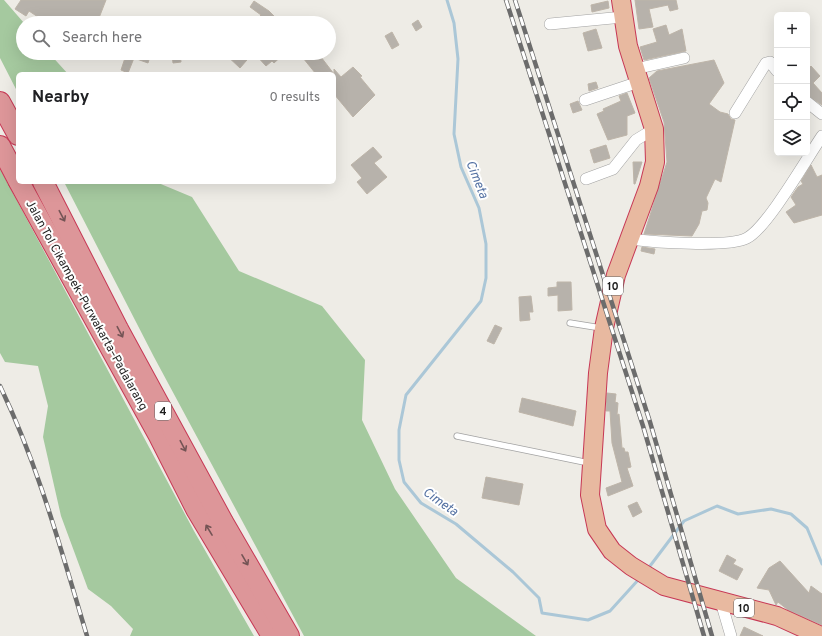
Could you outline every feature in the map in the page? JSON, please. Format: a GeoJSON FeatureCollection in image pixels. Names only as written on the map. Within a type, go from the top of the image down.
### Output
{"type":"FeatureCollection","features":[{"type":"Feature","properties":{"kind":"highway","name":"10"},"geometry":{"type":"LineString","coordinates":[[622,8],[628,46],[654,129],[655,162],[649,186],[616,275],[604,328],[598,373],[591,463],[590,494],[597,529],[612,551],[631,566],[664,586],[777,616],[795,630],[821,636]]}},
{"type":"Feature","properties":{"kind":"highway"},"geometry":{"type":"LineString","coordinates":[[0,102],[16,132]]}},
{"type":"Feature","properties":{"kind":"highway","name":"Jalan Tol Cikampek–Purwakarta–Padalarang"},"geometry":{"type":"LineString","coordinates":[[0,146],[16,175]]}},
{"type":"Feature","properties":{"kind":"highway","name":"Jalan Tol Cikampek–Purwakarta–Padalarang"},"geometry":{"type":"LineString","coordinates":[[21,184],[89,312],[159,436],[196,509],[272,636]]}},
{"type":"Feature","properties":{"kind":"highway","name":"Jalan Tol Cikampek–Purwakarta–Padalarang"},"geometry":{"type":"LineString","coordinates":[[44,184],[118,329],[222,522],[289,636]]}},
{"type":"Feature","properties":{"kind":"street"},"geometry":{"type":"LineString","coordinates":[[550,24],[622,8]]}},
{"type":"Feature","properties":{"kind":"street"},"geometry":{"type":"LineString","coordinates":[[585,100],[638,75],[684,58]]}},
{"type":"Feature","properties":{"kind":"street"},"geometry":{"type":"LineString","coordinates":[[735,113],[766,63],[770,62],[774,67]]}},
{"type":"Feature","properties":{"kind":"street"},"geometry":{"type":"LineString","coordinates":[[810,104],[822,114]]}},
{"type":"Feature","properties":{"kind":"street"},"geometry":{"type":"LineString","coordinates":[[586,179],[613,169],[636,140],[654,129]]}},
{"type":"Feature","properties":{"kind":"street"},"geometry":{"type":"LineString","coordinates":[[629,239],[731,244],[748,238],[759,229],[822,136]]}},
{"type":"Feature","properties":{"kind":"street"},"geometry":{"type":"LineString","coordinates":[[722,602],[731,636]]}},
{"type":"Feature","properties":{"kind":"lane"},"geometry":{"type":"LineString","coordinates":[[570,323],[604,328]]}},
{"type":"Feature","properties":{"kind":"lane"},"geometry":{"type":"LineString","coordinates":[[457,436],[591,463]]}},
{"type":"Feature","properties":{"kind":"green space"},"geometry":{"type":"Polygon","coordinates":[[[0,0],[4,0],[18,16],[16,16],[16,60],[55,60],[66,72],[16,72],[16,89],[0,58],[0,0]]]}},
{"type":"Feature","properties":{"kind":"green space"},"geometry":{"type":"Polygon","coordinates":[[[0,169],[194,531],[254,636],[130,636],[133,629],[111,606],[88,589],[61,516],[43,437],[48,406],[38,366],[5,362],[0,353],[0,169]]]}},
{"type":"Feature","properties":{"kind":"green space"},"geometry":{"type":"Polygon","coordinates":[[[65,184],[161,184],[192,197],[239,271],[322,306],[365,360],[362,420],[395,489],[456,578],[536,636],[304,636],[154,357],[65,184]]]}},
{"type":"Feature","properties":{"kind":"building"},"geometry":{"type":"Polygon","coordinates":[[[21,0],[106,0],[100,16],[36,16],[29,11],[26,16],[15,9],[21,0]]]}},
{"type":"Feature","properties":{"kind":"building"},"geometry":{"type":"Polygon","coordinates":[[[635,0],[676,0],[678,9],[670,11],[668,5],[649,9],[653,27],[639,29],[635,0]]]}},
{"type":"Feature","properties":{"kind":"building"},"geometry":{"type":"Polygon","coordinates":[[[254,1],[274,16],[260,16],[261,15],[250,7],[254,1]]]}},
{"type":"Feature","properties":{"kind":"building"},"geometry":{"type":"Polygon","coordinates":[[[608,1],[609,8],[592,12],[591,5],[608,1]]]}},
{"type":"Feature","properties":{"kind":"building"},"geometry":{"type":"Polygon","coordinates":[[[418,20],[422,27],[416,31],[412,24],[418,20]]]}},
{"type":"Feature","properties":{"kind":"building"},"geometry":{"type":"Polygon","coordinates":[[[666,25],[669,35],[682,29],[686,51],[644,60],[640,47],[657,42],[653,29],[666,25]]]}},
{"type":"Feature","properties":{"kind":"building"},"geometry":{"type":"Polygon","coordinates":[[[596,29],[602,48],[588,51],[583,33],[596,29]]]}},
{"type":"Feature","properties":{"kind":"building"},"geometry":{"type":"Polygon","coordinates":[[[392,32],[399,45],[392,49],[385,36],[392,32]]]}},
{"type":"Feature","properties":{"kind":"building"},"geometry":{"type":"Polygon","coordinates":[[[124,60],[133,60],[128,72],[121,70],[124,60]]]}},
{"type":"Feature","properties":{"kind":"building"},"geometry":{"type":"Polygon","coordinates":[[[140,60],[149,60],[148,63],[140,60]]]}},
{"type":"Feature","properties":{"kind":"building"},"geometry":{"type":"Polygon","coordinates":[[[173,60],[181,60],[181,62],[173,63],[173,60]]]}},
{"type":"Feature","properties":{"kind":"building"},"geometry":{"type":"Polygon","coordinates":[[[231,60],[247,60],[240,68],[231,60]]]}},
{"type":"Feature","properties":{"kind":"building"},"geometry":{"type":"Polygon","coordinates":[[[260,60],[277,60],[274,63],[272,61],[266,66],[260,60]]]}},
{"type":"Feature","properties":{"kind":"building"},"geometry":{"type":"Polygon","coordinates":[[[305,60],[323,60],[332,72],[314,72],[305,60]]]}},
{"type":"Feature","properties":{"kind":"building"},"geometry":{"type":"Polygon","coordinates":[[[714,60],[724,83],[709,104],[720,112],[728,114],[731,119],[735,120],[721,182],[715,179],[706,198],[708,203],[707,210],[702,211],[699,224],[692,236],[644,234],[667,162],[664,122],[649,78],[657,71],[714,60]]]}},
{"type":"Feature","properties":{"kind":"building"},"geometry":{"type":"Polygon","coordinates":[[[811,66],[820,76],[813,83],[822,93],[822,105],[810,97],[811,66]]]}},
{"type":"Feature","properties":{"kind":"building"},"geometry":{"type":"Polygon","coordinates":[[[353,67],[362,76],[360,77],[375,95],[353,117],[336,96],[336,72],[334,72],[334,69],[341,77],[353,67]]]}},
{"type":"Feature","properties":{"kind":"building"},"geometry":{"type":"Polygon","coordinates":[[[596,82],[598,88],[589,91],[588,84],[596,82]]]}},
{"type":"Feature","properties":{"kind":"building"},"geometry":{"type":"Polygon","coordinates":[[[627,93],[635,113],[627,116],[627,135],[608,140],[597,114],[604,111],[603,109],[621,101],[619,96],[627,93]]]}},
{"type":"Feature","properties":{"kind":"building"},"geometry":{"type":"Polygon","coordinates":[[[578,101],[582,110],[573,113],[570,104],[578,101]]]}},
{"type":"Feature","properties":{"kind":"building"},"geometry":{"type":"Polygon","coordinates":[[[606,145],[610,158],[594,163],[590,150],[606,145]]]}},
{"type":"Feature","properties":{"kind":"building"},"geometry":{"type":"Polygon","coordinates":[[[373,147],[382,157],[374,163],[387,177],[367,194],[357,182],[362,178],[351,165],[373,147]]]}},
{"type":"Feature","properties":{"kind":"building"},"geometry":{"type":"Polygon","coordinates":[[[633,162],[642,162],[635,184],[634,184],[633,162]]]}},
{"type":"Feature","properties":{"kind":"building"},"geometry":{"type":"Polygon","coordinates":[[[811,165],[817,177],[822,175],[822,215],[794,223],[786,212],[796,205],[791,197],[798,187],[803,184],[801,181],[811,165]]]}},
{"type":"Feature","properties":{"kind":"building"},"geometry":{"type":"Polygon","coordinates":[[[642,247],[655,249],[654,254],[641,251],[642,247]]]}},
{"type":"Feature","properties":{"kind":"building"},"geometry":{"type":"Polygon","coordinates":[[[557,282],[571,282],[572,310],[558,311],[558,295],[548,296],[548,288],[557,287],[557,282]]]}},
{"type":"Feature","properties":{"kind":"building"},"geometry":{"type":"Polygon","coordinates":[[[531,296],[533,312],[529,312],[530,320],[520,321],[519,297],[531,296]]]}},
{"type":"Feature","properties":{"kind":"building"},"geometry":{"type":"Polygon","coordinates":[[[495,325],[502,328],[494,344],[487,341],[495,325]]]}},
{"type":"Feature","properties":{"kind":"building"},"geometry":{"type":"Polygon","coordinates":[[[607,393],[616,394],[615,402],[618,403],[617,415],[619,414],[622,448],[624,448],[625,452],[628,452],[631,467],[627,468],[633,486],[608,496],[606,488],[622,482],[612,443],[610,411],[606,411],[607,393]]]}},
{"type":"Feature","properties":{"kind":"building"},"geometry":{"type":"Polygon","coordinates":[[[522,398],[576,411],[573,426],[519,412],[522,398]]]}},
{"type":"Feature","properties":{"kind":"building"},"geometry":{"type":"Polygon","coordinates":[[[486,477],[523,484],[519,505],[482,498],[486,477]]]}},
{"type":"Feature","properties":{"kind":"building"},"geometry":{"type":"Polygon","coordinates":[[[637,502],[642,512],[633,517],[628,506],[637,502]]]}},
{"type":"Feature","properties":{"kind":"building"},"geometry":{"type":"Polygon","coordinates":[[[727,555],[736,560],[733,564],[743,569],[737,580],[719,571],[727,555]]]}},
{"type":"Feature","properties":{"kind":"building"},"geometry":{"type":"Polygon","coordinates":[[[780,561],[809,593],[811,586],[822,594],[822,625],[788,610],[778,602],[776,605],[769,590],[757,588],[769,568],[780,561]]]}},
{"type":"Feature","properties":{"kind":"building"},"geometry":{"type":"Polygon","coordinates":[[[744,627],[763,636],[740,636],[744,627]]]}},
{"type":"Feature","properties":{"kind":"waterway","name":"Cimeta"},"geometry":{"type":"LineString","coordinates":[[447,0],[454,23],[458,59],[454,134],[461,167],[479,208],[486,244],[486,278],[481,301],[406,395],[399,430],[399,460],[404,482],[421,503],[456,524],[513,572],[539,598],[542,613],[588,620],[610,611],[639,579]]}},
{"type":"Feature","properties":{"kind":"waterway","name":"Cimeta"},"geometry":{"type":"LineString","coordinates":[[647,570],[684,521],[717,506],[738,514],[771,509],[791,514],[807,528],[822,564]]}},
{"type":"Feature","properties":{"kind":"railway"},"geometry":{"type":"LineString","coordinates":[[506,0],[643,426],[704,636]]}},
{"type":"Feature","properties":{"kind":"railway"},"geometry":{"type":"LineString","coordinates":[[515,0],[650,422],[712,636]]}},
{"type":"Feature","properties":{"kind":"railway"},"geometry":{"type":"LineString","coordinates":[[0,386],[14,416],[38,478],[87,636]]}}]}
